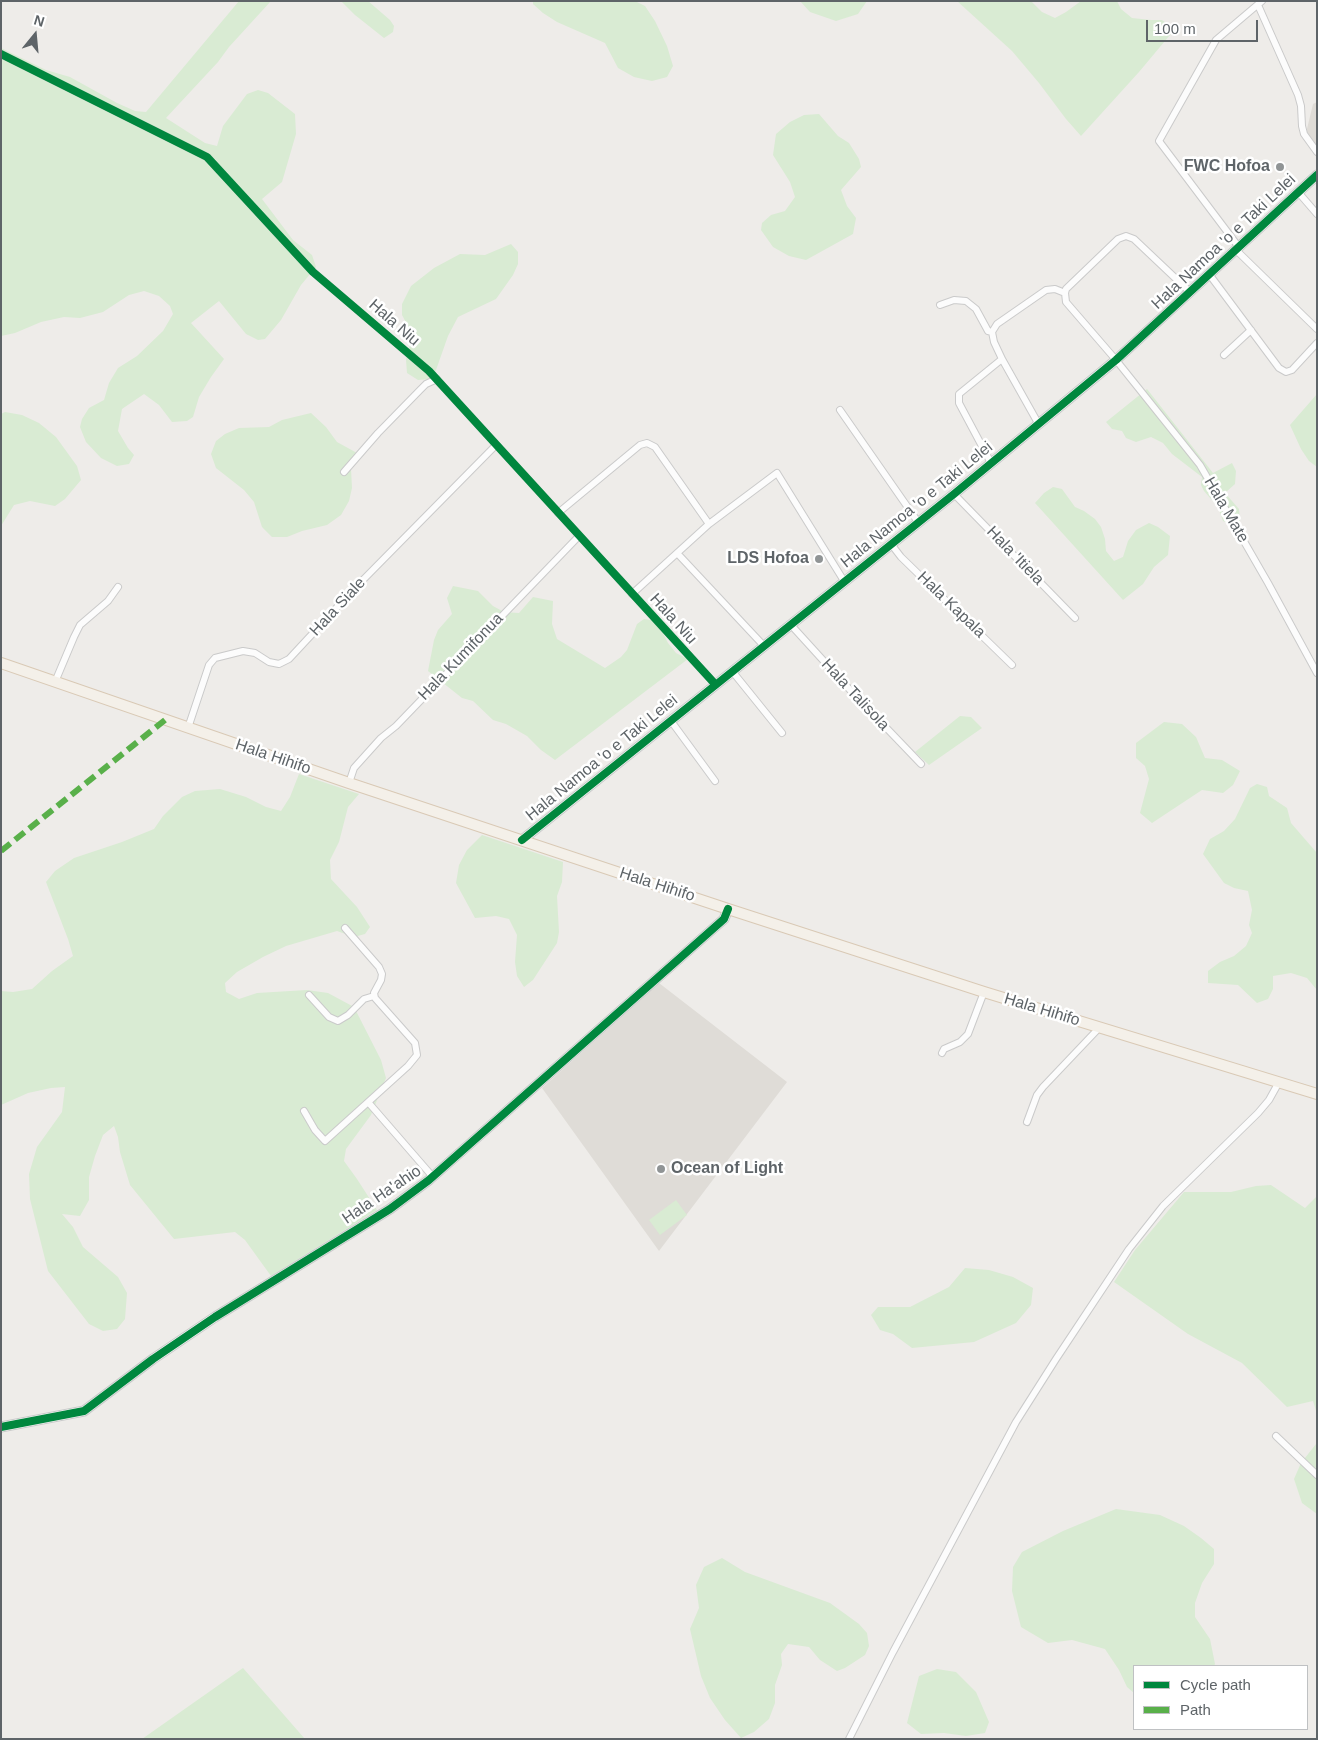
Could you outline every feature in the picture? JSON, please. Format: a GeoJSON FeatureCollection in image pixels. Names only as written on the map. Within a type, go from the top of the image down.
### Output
{"type":"FeatureCollection","features":[{"type":"Feature","properties":{"kind":"main road","name":"Hala Hihifo"},"geometry":{"type":"LineString","coordinates":[[1,663],[349,783],[728,909],[984,992],[1317,1094]]}},
{"type":"Feature","properties":{"kind":"street"},"geometry":{"type":"LineString","coordinates":[[1317,152],[1304,134],[1298,95],[1260,3],[1216,40],[1159,141],[1237,248],[1317,329]]}},
{"type":"Feature","properties":{"kind":"street","name":"Hala Niu"},"geometry":{"type":"LineString","coordinates":[[1,54],[207,157],[313,272],[429,371],[715,684]]}},
{"type":"Feature","properties":{"kind":"street","name":"Hala Namoa 'o e Taki Lelei"},"geometry":{"type":"LineString","coordinates":[[522,840],[954,494],[1116,360],[1317,175]]}},
{"type":"Feature","properties":{"kind":"street"},"geometry":{"type":"LineString","coordinates":[[1298,192],[1317,214]]}},
{"type":"Feature","properties":{"kind":"street"},"geometry":{"type":"LineString","coordinates":[[1038,423],[994,342],[992,332],[997,324],[1046,290],[1055,289],[1065,293],[1066,289],[1118,239],[1126,236],[1134,239],[1190,292]]}},
{"type":"Feature","properties":{"kind":"street"},"geometry":{"type":"LineString","coordinates":[[1209,274],[1280,368],[1286,372],[1292,370],[1317,342]]}},
{"type":"Feature","properties":{"kind":"street","name":"Hala Mate"},"geometry":{"type":"LineString","coordinates":[[1065,293],[1066,302],[1116,360],[1200,465],[1317,673]]}},
{"type":"Feature","properties":{"kind":"street"},"geometry":{"type":"LineString","coordinates":[[940,305],[954,300],[966,302],[976,309],[988,331],[992,332]]}},
{"type":"Feature","properties":{"kind":"street"},"geometry":{"type":"LineString","coordinates":[[1224,356],[1251,330]]}},
{"type":"Feature","properties":{"kind":"street"},"geometry":{"type":"LineString","coordinates":[[991,463],[959,403],[959,394],[1002,359]]}},
{"type":"Feature","properties":{"kind":"street"},"geometry":{"type":"LineString","coordinates":[[344,472],[378,432],[426,384],[436,379]]}},
{"type":"Feature","properties":{"kind":"street"},"geometry":{"type":"LineString","coordinates":[[840,410],[918,522]]}},
{"type":"Feature","properties":{"kind":"street"},"geometry":{"type":"LineString","coordinates":[[558,513],[640,445],[647,443],[655,447],[709,524]]}},
{"type":"Feature","properties":{"kind":"street","name":"Hala Siale"},"geometry":{"type":"LineString","coordinates":[[188,728],[209,665],[215,658],[243,651],[255,653],[269,662],[279,664],[289,660],[360,582],[496,445]]}},
{"type":"Feature","properties":{"kind":"street"},"geometry":{"type":"LineString","coordinates":[[632,594],[709,524],[778,473],[844,581]]}},
{"type":"Feature","properties":{"kind":"street","name":"Hala 'Itiela"},"geometry":{"type":"LineString","coordinates":[[954,494],[1075,618]]}},
{"type":"Feature","properties":{"kind":"street","name":"Hala Kumifonua"},"geometry":{"type":"LineString","coordinates":[[349,783],[354,768],[381,738],[396,726],[579,536]]}},
{"type":"Feature","properties":{"kind":"street","name":"Hala Kapala"},"geometry":{"type":"LineString","coordinates":[[891,544],[901,557],[1012,665]]}},
{"type":"Feature","properties":{"kind":"street"},"geometry":{"type":"LineString","coordinates":[[677,553],[764,646]]}},
{"type":"Feature","properties":{"kind":"street"},"geometry":{"type":"LineString","coordinates":[[56,682],[80,625],[108,601],[118,587]]}},
{"type":"Feature","properties":{"kind":"street","name":"Hala Talisola"},"geometry":{"type":"LineString","coordinates":[[790,625],[921,764]]}},
{"type":"Feature","properties":{"kind":"street"},"geometry":{"type":"LineString","coordinates":[[732,671],[782,733]]}},
{"type":"Feature","properties":{"kind":"street"},"geometry":{"type":"LineString","coordinates":[[671,721],[715,781]]}},
{"type":"Feature","properties":{"kind":"street","name":"Hala Ha'ahio"},"geometry":{"type":"LineString","coordinates":[[1,1427],[84,1411],[215,1317],[390,1209],[433,1177],[724,919],[728,909]]}},
{"type":"Feature","properties":{"kind":"street"},"geometry":{"type":"LineString","coordinates":[[309,995],[329,1017],[338,1021],[348,1015],[364,999],[374,996],[382,974],[379,967],[345,928]]}},
{"type":"Feature","properties":{"kind":"street"},"geometry":{"type":"LineString","coordinates":[[942,1053],[944,1049],[960,1042],[968,1034],[984,992]]}},
{"type":"Feature","properties":{"kind":"street"},"geometry":{"type":"LineString","coordinates":[[304,1111],[315,1130],[325,1141],[408,1066],[417,1055],[416,1043],[380,1005],[374,996]]}},
{"type":"Feature","properties":{"kind":"street"},"geometry":{"type":"LineString","coordinates":[[1027,1122],[1037,1095],[1043,1086],[1099,1028]]}},
{"type":"Feature","properties":{"kind":"street"},"geometry":{"type":"LineString","coordinates":[[849,1739],[893,1652],[1016,1422],[1056,1359],[1128,1249],[1157,1213],[1258,1113],[1269,1100],[1279,1082]]}},
{"type":"Feature","properties":{"kind":"street"},"geometry":{"type":"LineString","coordinates":[[368,1102],[433,1177]]}},
{"type":"Feature","properties":{"kind":"street"},"geometry":{"type":"LineString","coordinates":[[1276,1436],[1317,1475]]}},
{"type":"Feature","properties":{"kind":"shaded area"},"geometry":{"type":"Polygon","coordinates":[[[1317,102],[1317,146],[1306,133],[1313,104],[1317,102]]]}},
{"type":"Feature","properties":{"kind":"shaded area","name":"Ocean of Light"},"geometry":{"type":"Polygon","coordinates":[[[659,983],[787,1082],[659,1251],[542,1088],[659,983]]]}},
{"type":"Feature","properties":{"kind":"green space"},"geometry":{"type":"Polygon","coordinates":[[[239,1],[271,1],[166,118],[205,143],[217,146],[223,126],[247,94],[258,90],[268,93],[295,114],[296,134],[282,182],[262,199],[293,240],[312,255],[316,267],[301,285],[281,320],[265,339],[258,340],[246,334],[219,301],[191,323],[224,359],[199,397],[193,417],[187,421],[172,422],[159,405],[144,394],[122,409],[118,431],[134,455],[129,464],[117,466],[101,458],[86,442],[80,427],[82,419],[89,408],[104,400],[109,383],[118,368],[137,356],[163,331],[173,314],[170,306],[159,296],[144,291],[129,295],[103,312],[80,318],[64,317],[41,322],[15,333],[1,336],[1,48],[46,70],[70,77],[135,111],[146,112],[239,1]]]}},
{"type":"Feature","properties":{"kind":"green space"},"geometry":{"type":"Polygon","coordinates":[[[341,1],[368,1],[390,20],[394,26],[393,32],[384,38],[341,1]]]}},
{"type":"Feature","properties":{"kind":"green space"},"geometry":{"type":"Polygon","coordinates":[[[533,1],[635,1],[645,6],[655,21],[667,46],[673,66],[667,77],[652,81],[634,77],[618,68],[605,43],[557,22],[543,13],[533,4],[533,1]]]}},
{"type":"Feature","properties":{"kind":"green space"},"geometry":{"type":"Polygon","coordinates":[[[800,1],[867,1],[858,14],[836,21],[810,12],[800,1]]]}},
{"type":"Feature","properties":{"kind":"green space"},"geometry":{"type":"Polygon","coordinates":[[[957,1],[1031,1],[1042,12],[1055,18],[1081,1],[1117,1],[1121,9],[1132,18],[1162,20],[1175,29],[1081,136],[1012,51],[957,1]]]}},
{"type":"Feature","properties":{"kind":"green space"},"geometry":{"type":"Polygon","coordinates":[[[819,114],[838,136],[849,143],[859,159],[861,167],[841,190],[847,206],[856,218],[853,234],[806,260],[789,256],[773,247],[761,230],[762,223],[771,215],[785,211],[795,197],[790,182],[773,155],[776,134],[790,122],[804,115],[819,114]]]}},
{"type":"Feature","properties":{"kind":"green space"},"geometry":{"type":"Polygon","coordinates":[[[511,244],[518,252],[518,264],[513,275],[496,299],[458,317],[448,336],[436,370],[430,379],[418,380],[407,373],[406,360],[410,345],[410,330],[402,315],[402,304],[411,286],[434,268],[460,254],[485,255],[511,244]]]}},
{"type":"Feature","properties":{"kind":"green space"},"geometry":{"type":"Polygon","coordinates":[[[1147,389],[1213,473],[1232,463],[1236,471],[1235,484],[1225,493],[1239,509],[1240,521],[1234,526],[1223,521],[1218,507],[1201,485],[1202,477],[1172,454],[1163,443],[1151,437],[1136,442],[1126,438],[1122,431],[1112,429],[1106,422],[1147,389]]]}},
{"type":"Feature","properties":{"kind":"green space"},"geometry":{"type":"Polygon","coordinates":[[[1317,394],[1317,467],[1309,461],[1301,449],[1290,425],[1317,394]]]}},
{"type":"Feature","properties":{"kind":"green space"},"geometry":{"type":"Polygon","coordinates":[[[5,412],[22,415],[39,423],[56,437],[77,466],[81,480],[65,499],[55,506],[30,501],[14,505],[1,526],[1,414],[5,412]]]}},
{"type":"Feature","properties":{"kind":"green space"},"geometry":{"type":"Polygon","coordinates":[[[311,413],[326,427],[337,442],[357,453],[351,469],[352,488],[349,501],[341,515],[327,525],[287,537],[272,537],[262,527],[254,502],[244,490],[216,468],[211,454],[216,441],[225,434],[239,428],[269,427],[282,420],[311,413]]]}},
{"type":"Feature","properties":{"kind":"green space"},"geometry":{"type":"Polygon","coordinates":[[[1053,487],[1062,489],[1075,507],[1095,519],[1101,527],[1106,551],[1114,561],[1123,557],[1128,541],[1136,530],[1149,523],[1170,536],[1168,555],[1154,567],[1143,584],[1123,600],[1035,503],[1053,487]]]}},
{"type":"Feature","properties":{"kind":"green space"},"geometry":{"type":"Polygon","coordinates":[[[453,586],[478,591],[493,606],[504,612],[519,613],[533,597],[553,601],[552,624],[557,639],[605,668],[621,657],[627,650],[637,624],[644,619],[651,620],[660,627],[668,643],[676,653],[688,659],[555,760],[541,750],[527,736],[506,724],[493,720],[473,701],[462,698],[428,671],[434,640],[438,630],[452,614],[447,598],[453,586]]]}},
{"type":"Feature","properties":{"kind":"green space"},"geometry":{"type":"Polygon","coordinates":[[[960,716],[971,717],[982,728],[929,765],[915,752],[960,716]]]}},
{"type":"Feature","properties":{"kind":"green space"},"geometry":{"type":"Polygon","coordinates":[[[1164,722],[1182,724],[1196,737],[1205,758],[1222,760],[1240,771],[1233,785],[1223,793],[1202,790],[1152,823],[1140,813],[1149,779],[1145,766],[1136,758],[1136,743],[1164,722]]]}},
{"type":"Feature","properties":{"kind":"green space"},"geometry":{"type":"Polygon","coordinates":[[[299,774],[359,794],[348,807],[339,842],[330,860],[331,879],[357,907],[370,927],[365,934],[354,937],[337,931],[286,946],[237,972],[225,983],[226,992],[239,999],[257,993],[307,990],[328,993],[354,1007],[381,1060],[386,1078],[371,1115],[346,1149],[344,1161],[377,1210],[271,1276],[245,1240],[235,1232],[174,1239],[130,1185],[114,1126],[103,1135],[95,1156],[89,1177],[89,1200],[80,1216],[62,1214],[73,1227],[83,1247],[118,1277],[127,1293],[125,1319],[117,1329],[103,1331],[89,1324],[48,1271],[30,1199],[29,1174],[37,1147],[62,1112],[65,1087],[28,1093],[1,1105],[1,991],[13,992],[32,989],[73,956],[46,882],[55,871],[74,858],[154,829],[163,816],[182,797],[195,791],[220,789],[281,811],[290,797],[299,774]]]}},
{"type":"Feature","properties":{"kind":"green space"},"geometry":{"type":"Polygon","coordinates":[[[1257,784],[1267,787],[1269,796],[1287,808],[1291,823],[1317,853],[1317,990],[1307,978],[1291,973],[1273,976],[1273,989],[1268,999],[1257,1003],[1238,985],[1208,983],[1208,971],[1220,962],[1234,956],[1246,946],[1252,933],[1249,925],[1252,910],[1248,891],[1234,888],[1224,883],[1203,854],[1210,839],[1224,831],[1235,819],[1250,788],[1257,784]]]}},
{"type":"Feature","properties":{"kind":"green space"},"geometry":{"type":"Polygon","coordinates":[[[482,835],[563,862],[562,882],[557,896],[559,932],[557,943],[533,980],[524,987],[517,976],[515,962],[517,935],[509,919],[496,916],[475,918],[456,883],[459,865],[467,850],[482,835]]]}},
{"type":"Feature","properties":{"kind":"green space"},"geometry":{"type":"Polygon","coordinates":[[[1271,1185],[1305,1208],[1317,1196],[1317,1414],[1313,1401],[1287,1407],[1242,1363],[1188,1334],[1114,1282],[1135,1250],[1184,1192],[1231,1192],[1256,1186],[1271,1185]]]}},
{"type":"Feature","properties":{"kind":"green space"},"geometry":{"type":"Polygon","coordinates":[[[676,1200],[687,1215],[660,1235],[649,1220],[676,1200]]]}},
{"type":"Feature","properties":{"kind":"green space"},"geometry":{"type":"Polygon","coordinates":[[[965,1268],[989,1270],[1013,1277],[1033,1288],[1031,1305],[1016,1323],[974,1342],[912,1348],[893,1334],[880,1330],[871,1315],[878,1307],[910,1307],[949,1287],[965,1268]]]}},
{"type":"Feature","properties":{"kind":"green space"},"geometry":{"type":"Polygon","coordinates":[[[1317,1434],[1317,1514],[1302,1503],[1294,1479],[1301,1463],[1316,1444],[1317,1434]]]}},
{"type":"Feature","properties":{"kind":"green space"},"geometry":{"type":"Polygon","coordinates":[[[1116,1509],[1160,1515],[1184,1526],[1214,1549],[1214,1564],[1202,1583],[1195,1603],[1195,1617],[1210,1639],[1214,1665],[1133,1665],[1133,1692],[1127,1687],[1119,1670],[1105,1649],[1072,1640],[1048,1643],[1021,1627],[1012,1591],[1013,1567],[1022,1552],[1063,1531],[1116,1509]]]}},
{"type":"Feature","properties":{"kind":"green space"},"geometry":{"type":"Polygon","coordinates":[[[722,1558],[745,1572],[830,1603],[859,1624],[867,1633],[869,1646],[865,1655],[837,1671],[820,1660],[809,1647],[788,1644],[781,1654],[782,1665],[775,1685],[775,1703],[769,1719],[754,1732],[741,1738],[725,1720],[710,1698],[701,1676],[690,1629],[699,1608],[696,1585],[704,1567],[722,1558]]]}},
{"type":"Feature","properties":{"kind":"green space"},"geometry":{"type":"Polygon","coordinates":[[[243,1668],[305,1739],[142,1739],[243,1668]]]}},
{"type":"Feature","properties":{"kind":"green space"},"geometry":{"type":"Polygon","coordinates":[[[937,1669],[956,1672],[976,1692],[989,1722],[985,1733],[966,1736],[944,1733],[921,1734],[907,1723],[919,1676],[937,1669]]]}},
{"type":"Feature","properties":{"kind":"marked path"},"geometry":{"type":"LineString","coordinates":[[1,851],[165,720]]}},
{"type":"Feature","properties":{"kind":"cycle path"},"geometry":{"type":"LineString","coordinates":[[1,54],[207,157],[313,272],[429,371],[715,684]]}},
{"type":"Feature","properties":{"kind":"cycle path"},"geometry":{"type":"LineString","coordinates":[[522,840],[954,494],[1116,360],[1317,175]]}},
{"type":"Feature","properties":{"kind":"cycle path"},"geometry":{"type":"LineString","coordinates":[[1,1427],[84,1411],[153,1359],[215,1317],[390,1209],[429,1180],[724,919],[728,909]]}},
{"type":"Feature","properties":{"kind":"place","name":"FWC Hofoa"},"geometry":{"type":"Point","coordinates":[1280,167]}},
{"type":"Feature","properties":{"kind":"place","name":"LDS Hofoa"},"geometry":{"type":"Point","coordinates":[819,559]}},
{"type":"Feature","properties":{"kind":"place","name":"Ocean of Light"},"geometry":{"type":"Point","coordinates":[661,1169]}}]}
